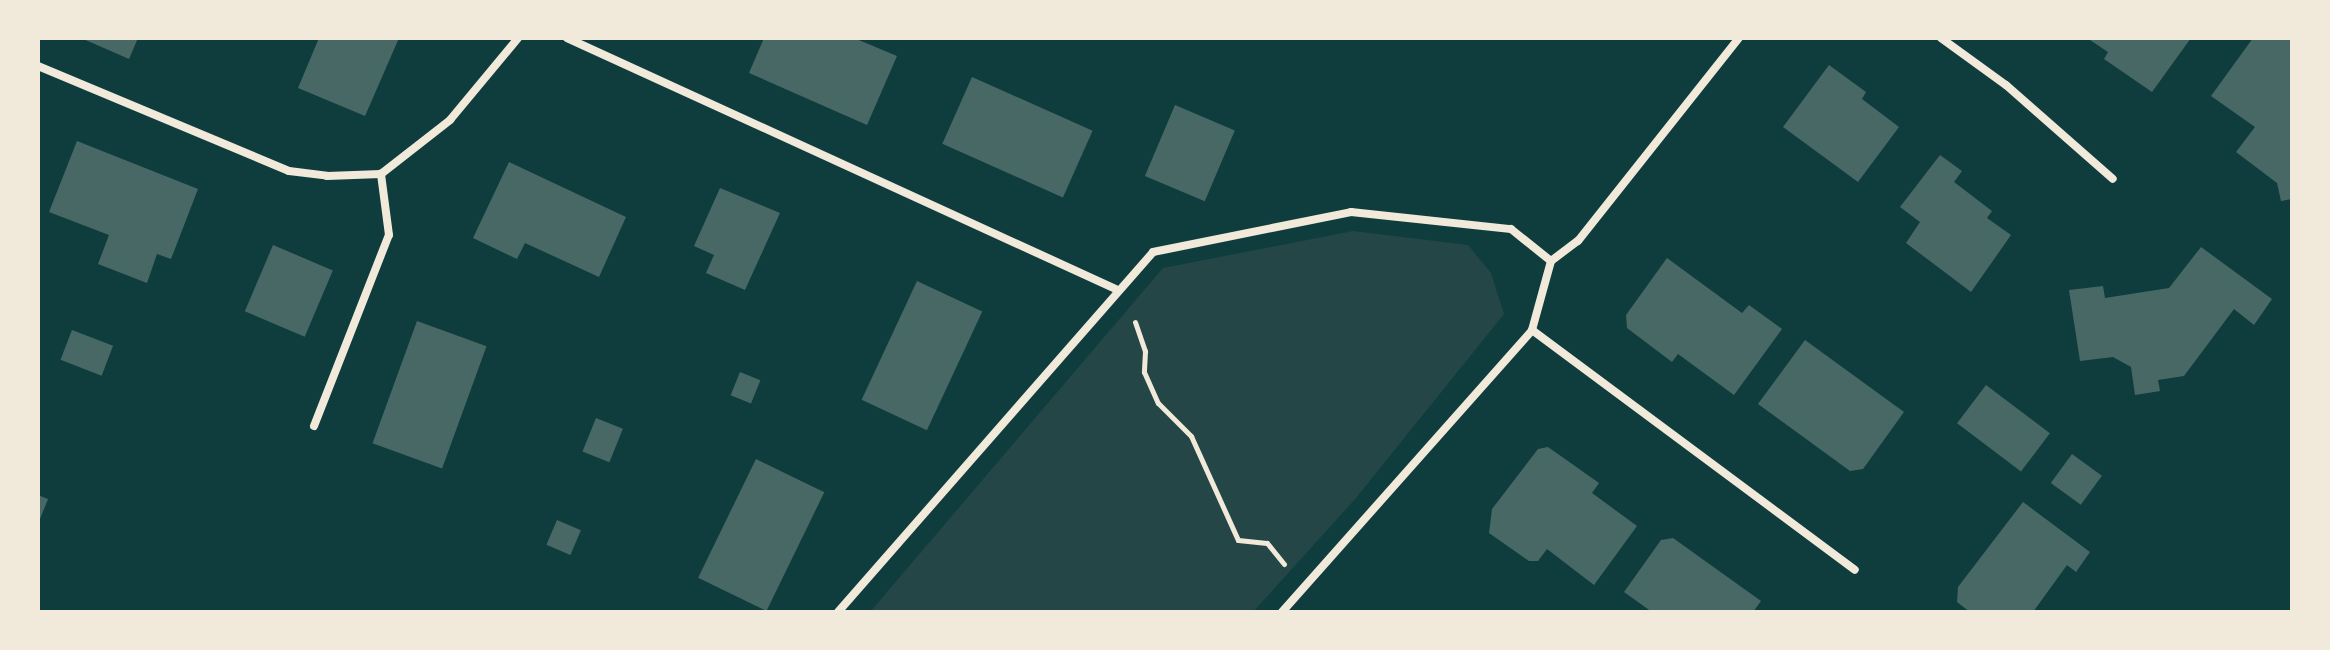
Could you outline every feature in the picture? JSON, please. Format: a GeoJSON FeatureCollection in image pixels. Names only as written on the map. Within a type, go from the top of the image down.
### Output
{"type":"FeatureCollection","features":[{"type":"Feature","properties":{"kind":"street"},"geometry":{"type":"LineString","coordinates":[[38,66],[289,171],[327,176],[381,174],[450,120],[518,38]]}},
{"type":"Feature","properties":{"kind":"street"},"geometry":{"type":"LineString","coordinates":[[567,38],[1118,290]]}},
{"type":"Feature","properties":{"kind":"street"},"geometry":{"type":"LineString","coordinates":[[1282,612],[1532,330],[1551,261],[1578,241],[1739,38]]}},
{"type":"Feature","properties":{"kind":"street"},"geometry":{"type":"LineString","coordinates":[[1941,38],[2006,85],[2113,179]]}},
{"type":"Feature","properties":{"kind":"street"},"geometry":{"type":"LineString","coordinates":[[314,426],[389,235],[381,174]]}},
{"type":"Feature","properties":{"kind":"street"},"geometry":{"type":"LineString","coordinates":[[838,612],[1153,252],[1351,212],[1511,229],[1551,261]]}},
{"type":"Feature","properties":{"kind":"street"},"geometry":{"type":"LineString","coordinates":[[1532,330],[1855,570]]}},
{"type":"Feature","properties":{"kind":"path"},"geometry":{"type":"LineString","coordinates":[[1118,290],[1130,296],[1145,351],[1144,372],[1158,403],[1191,436],[1238,540],[1267,543],[1303,588]]}},
{"type":"Feature","properties":{"kind":"shaded area"},"geometry":{"type":"Polygon","coordinates":[[[1353,231],[1468,245],[1491,273],[1504,314],[1356,498],[1253,612],[870,612],[1163,268],[1353,231]]]}},
{"type":"Feature","properties":{"kind":"building"},"geometry":{"type":"Polygon","coordinates":[[[81,38],[138,38],[129,59],[81,38]]]}},
{"type":"Feature","properties":{"kind":"building"},"geometry":{"type":"Polygon","coordinates":[[[319,38],[399,38],[365,116],[298,88],[319,38]]]}},
{"type":"Feature","properties":{"kind":"building"},"geometry":{"type":"Polygon","coordinates":[[[764,38],[854,38],[897,56],[867,125],[749,73],[764,38]]]}},
{"type":"Feature","properties":{"kind":"building"},"geometry":{"type":"Polygon","coordinates":[[[2087,38],[2191,38],[2152,92],[2104,59],[2108,52],[2087,38]]]}},
{"type":"Feature","properties":{"kind":"building"},"geometry":{"type":"Polygon","coordinates":[[[2253,38],[2292,38],[2292,199],[2281,201],[2277,183],[2236,152],[2255,127],[2211,96],[2253,38]]]}},
{"type":"Feature","properties":{"kind":"building"},"geometry":{"type":"Polygon","coordinates":[[[1829,65],[1866,92],[1862,99],[1899,127],[1858,182],[1783,127],[1829,65]]]}},
{"type":"Feature","properties":{"kind":"building"},"geometry":{"type":"Polygon","coordinates":[[[972,77],[1093,131],[1063,197],[942,144],[972,77]]]}},
{"type":"Feature","properties":{"kind":"building"},"geometry":{"type":"Polygon","coordinates":[[[1175,105],[1235,130],[1205,201],[1145,176],[1175,105]]]}},
{"type":"Feature","properties":{"kind":"building"},"geometry":{"type":"Polygon","coordinates":[[[77,141],[198,189],[171,259],[157,254],[147,283],[98,264],[109,235],[49,212],[77,141]]]}},
{"type":"Feature","properties":{"kind":"building"},"geometry":{"type":"Polygon","coordinates":[[[1940,155],[1962,171],[1954,182],[1992,211],[1987,218],[2011,235],[1971,292],[1906,243],[1920,222],[1900,207],[1940,155]]]}},
{"type":"Feature","properties":{"kind":"building"},"geometry":{"type":"Polygon","coordinates":[[[509,162],[626,217],[599,277],[525,243],[517,259],[473,238],[509,162]]]}},
{"type":"Feature","properties":{"kind":"building"},"geometry":{"type":"Polygon","coordinates":[[[720,188],[780,213],[745,290],[706,273],[714,255],[694,246],[720,188]]]}},
{"type":"Feature","properties":{"kind":"building"},"geometry":{"type":"Polygon","coordinates":[[[273,245],[333,270],[305,337],[245,311],[273,245]]]}},
{"type":"Feature","properties":{"kind":"building"},"geometry":{"type":"Polygon","coordinates":[[[2201,247],[2272,299],[2254,325],[2234,309],[2184,376],[2158,380],[2160,391],[2135,395],[2131,367],[2113,357],[2080,361],[2069,290],[2103,286],[2105,298],[2169,288],[2201,247]]]}},
{"type":"Feature","properties":{"kind":"building"},"geometry":{"type":"Polygon","coordinates":[[[1667,258],[1742,313],[1749,305],[1782,329],[1734,395],[1678,354],[1672,362],[1627,328],[1626,315],[1667,258]]]}},
{"type":"Feature","properties":{"kind":"building"},"geometry":{"type":"Polygon","coordinates":[[[917,281],[982,311],[927,430],[862,400],[917,281]]]}},
{"type":"Feature","properties":{"kind":"building"},"geometry":{"type":"Polygon","coordinates":[[[417,321],[487,346],[442,468],[373,443],[417,321]]]}},
{"type":"Feature","properties":{"kind":"building"},"geometry":{"type":"Polygon","coordinates":[[[72,330],[113,346],[102,376],[61,360],[72,330]]]}},
{"type":"Feature","properties":{"kind":"building"},"geometry":{"type":"Polygon","coordinates":[[[1805,340],[1904,412],[1863,469],[1850,471],[1758,404],[1805,340]]]}},
{"type":"Feature","properties":{"kind":"building"},"geometry":{"type":"Polygon","coordinates":[[[740,372],[760,380],[751,403],[731,395],[740,372]]]}},
{"type":"Feature","properties":{"kind":"building"},"geometry":{"type":"Polygon","coordinates":[[[1986,385],[2050,433],[2021,471],[1957,423],[1986,385]]]}},
{"type":"Feature","properties":{"kind":"building"},"geometry":{"type":"Polygon","coordinates":[[[596,418],[623,429],[609,462],[583,451],[596,418]]]}},
{"type":"Feature","properties":{"kind":"building"},"geometry":{"type":"Polygon","coordinates":[[[1548,447],[1599,483],[1592,493],[1637,526],[1594,585],[1547,549],[1538,561],[1529,561],[1489,533],[1492,509],[1538,449],[1548,447]]]}},
{"type":"Feature","properties":{"kind":"building"},"geometry":{"type":"Polygon","coordinates":[[[2072,454],[2102,476],[2081,505],[2051,483],[2072,454]]]}},
{"type":"Feature","properties":{"kind":"building"},"geometry":{"type":"Polygon","coordinates":[[[756,459],[824,492],[766,611],[698,578],[756,459]]]}},
{"type":"Feature","properties":{"kind":"building"},"geometry":{"type":"Polygon","coordinates":[[[38,495],[48,499],[38,524],[38,495]]]}},
{"type":"Feature","properties":{"kind":"building"},"geometry":{"type":"Polygon","coordinates":[[[2023,502],[2090,552],[2076,572],[2067,565],[2033,612],[1970,612],[1957,602],[1958,587],[2023,502]]]}},
{"type":"Feature","properties":{"kind":"building"},"geometry":{"type":"Polygon","coordinates":[[[557,520],[581,530],[570,555],[546,545],[557,520]]]}},
{"type":"Feature","properties":{"kind":"building"},"geometry":{"type":"Polygon","coordinates":[[[1673,538],[1761,601],[1753,612],[1652,612],[1624,592],[1661,540],[1673,538]]]}}]}
